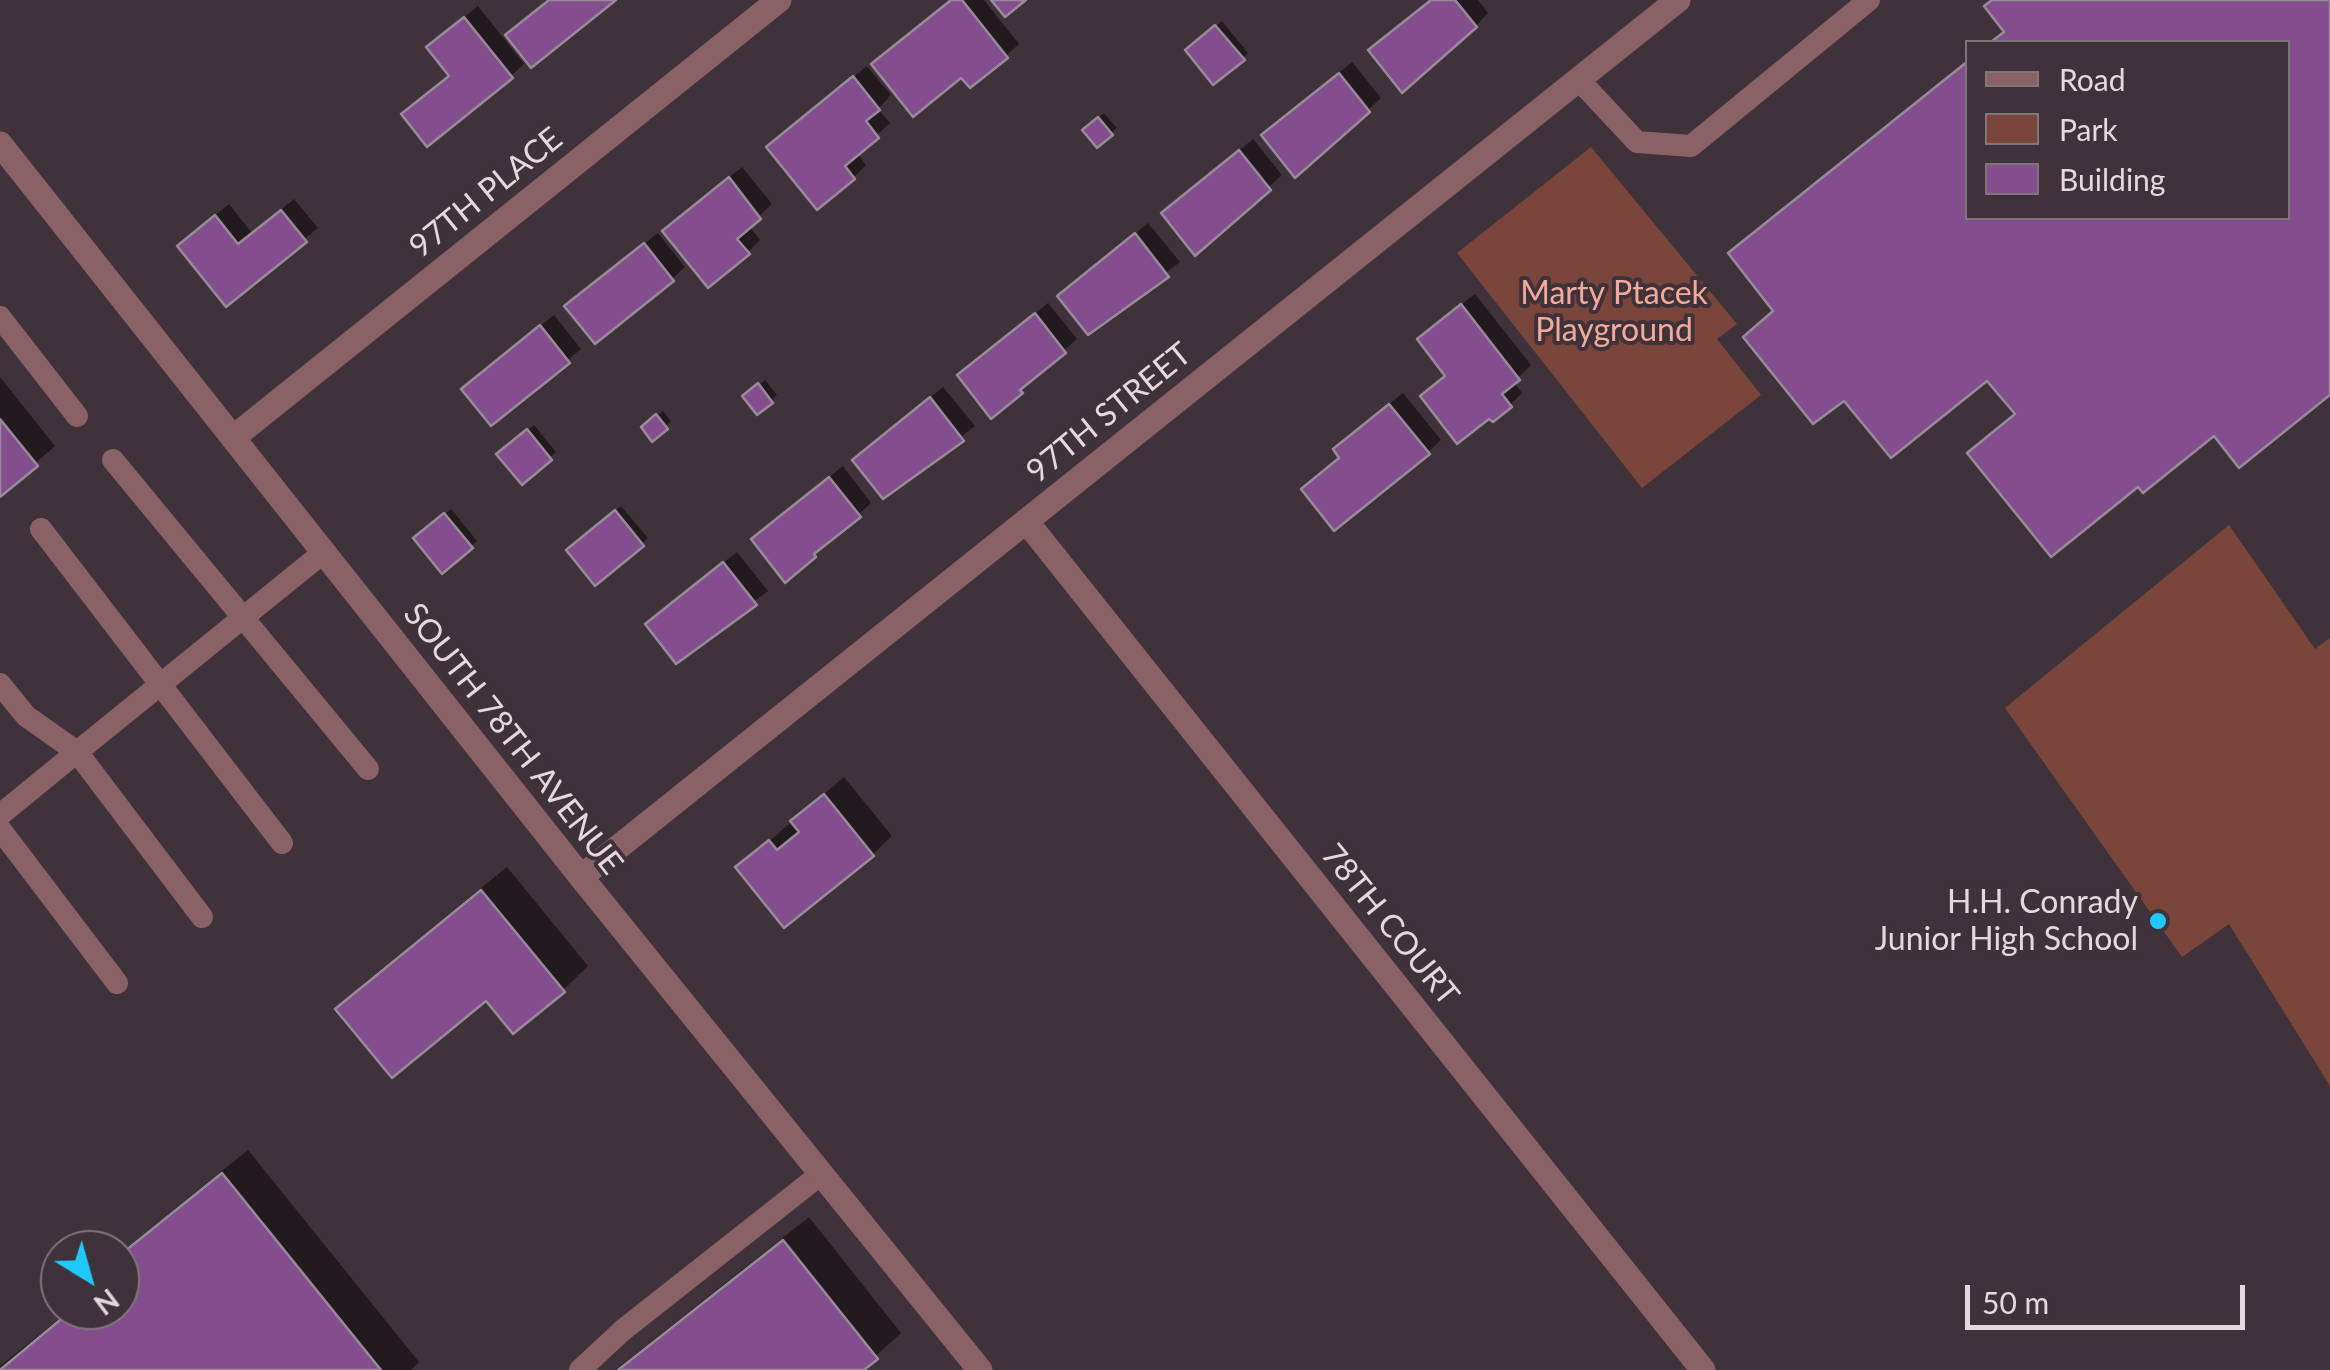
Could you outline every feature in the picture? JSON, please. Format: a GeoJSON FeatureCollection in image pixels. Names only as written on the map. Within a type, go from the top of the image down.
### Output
{"type":"FeatureCollection","features":[{"type":"Feature","properties":{"kind":"street","name":"97TH PLACE"},"geometry":{"type":"LineString","coordinates":[[234,437],[780,0]]}},
{"type":"Feature","properties":{"kind":"street","name":"97TH STREET"},"geometry":{"type":"LineString","coordinates":[[580,877],[1678,0]]}},
{"type":"Feature","properties":{"kind":"street","name":"SOUTH 78TH AVENUE"},"geometry":{"type":"LineString","coordinates":[[1,147],[580,877],[980,1370]]}},
{"type":"Feature","properties":{"kind":"street","name":"78TH COURT"},"geometry":{"type":"LineString","coordinates":[[1026,521],[1703,1370]]}},
{"type":"Feature","properties":{"kind":"lane"},"geometry":{"type":"LineString","coordinates":[[1578,80],[1637,142],[1691,146],[1869,0]]}},
{"type":"Feature","properties":{"kind":"lane"},"geometry":{"type":"LineString","coordinates":[[0,317],[77,416]]}},
{"type":"Feature","properties":{"kind":"lane"},"geometry":{"type":"LineString","coordinates":[[113,460],[368,769]]}},
{"type":"Feature","properties":{"kind":"lane"},"geometry":{"type":"LineString","coordinates":[[42,529],[282,843]]}},
{"type":"Feature","properties":{"kind":"lane"},"geometry":{"type":"LineString","coordinates":[[0,816],[324,552]]}},
{"type":"Feature","properties":{"kind":"lane"},"geometry":{"type":"LineString","coordinates":[[0,684],[26,716],[77,752],[202,918]]}},
{"type":"Feature","properties":{"kind":"lane"},"geometry":{"type":"LineString","coordinates":[[0,829],[117,983]]}},
{"type":"Feature","properties":{"kind":"lane"},"geometry":{"type":"LineString","coordinates":[[580,1370],[623,1330],[821,1174]]}},
{"type":"Feature","properties":{"kind":"green space","name":"Marty Ptacek Playground"},"geometry":{"type":"Polygon","coordinates":[[[1591,147],[1737,324],[1717,339],[1761,395],[1642,488],[1457,253],[1591,147]]]}},
{"type":"Feature","properties":{"kind":"green space"},"geometry":{"type":"Polygon","coordinates":[[[2229,525],[2315,649],[2330,638],[2330,1086],[2229,924],[2182,957],[2005,708],[2229,525]]]}},
{"type":"Feature","properties":{"kind":"building"},"geometry":{"type":"Polygon","coordinates":[[[549,0],[616,0],[531,68],[505,35],[549,0]]]}},
{"type":"Feature","properties":{"kind":"building"},"geometry":{"type":"Polygon","coordinates":[[[951,0],[962,0],[1008,58],[970,88],[961,78],[913,117],[871,64],[951,0]]]}},
{"type":"Feature","properties":{"kind":"building"},"geometry":{"type":"Polygon","coordinates":[[[991,0],[1026,0],[1005,17],[991,0]]]}},
{"type":"Feature","properties":{"kind":"building"},"geometry":{"type":"Polygon","coordinates":[[[1431,0],[1455,0],[1477,27],[1402,93],[1368,50],[1431,0]]]}},
{"type":"Feature","properties":{"kind":"building"},"geometry":{"type":"Polygon","coordinates":[[[1992,0],[2330,0],[2330,395],[2239,468],[2214,436],[2143,493],[2138,487],[2051,557],[1967,453],[2015,414],[1987,381],[1891,458],[1844,401],[1813,424],[1743,337],[1773,311],[1728,253],[1965,63],[1965,220],[2290,220],[2290,40],[1994,40],[2004,32],[1984,6],[1992,0]]]}},
{"type":"Feature","properties":{"kind":"building"},"geometry":{"type":"Polygon","coordinates":[[[464,17],[513,78],[427,147],[401,114],[449,76],[426,47],[464,17]]]}},
{"type":"Feature","properties":{"kind":"building"},"geometry":{"type":"Polygon","coordinates":[[[1215,25],[1245,60],[1213,85],[1185,50],[1215,25]]]}},
{"type":"Feature","properties":{"kind":"building"},"geometry":{"type":"Polygon","coordinates":[[[1339,73],[1370,112],[1295,178],[1261,135],[1339,73]]]}},
{"type":"Feature","properties":{"kind":"building"},"geometry":{"type":"Polygon","coordinates":[[[853,76],[880,110],[866,121],[879,138],[845,166],[855,179],[817,210],[766,147],[853,76]]]}},
{"type":"Feature","properties":{"kind":"building"},"geometry":{"type":"Polygon","coordinates":[[[1098,117],[1113,135],[1097,148],[1082,130],[1098,117]]]}},
{"type":"Feature","properties":{"kind":"building"},"geometry":{"type":"Polygon","coordinates":[[[1239,150],[1271,190],[1195,256],[1161,213],[1239,150]]]}},
{"type":"Feature","properties":{"kind":"building"},"geometry":{"type":"Polygon","coordinates":[[[729,177],[761,219],[737,239],[750,254],[708,288],[662,231],[729,177]]]}},
{"type":"Feature","properties":{"kind":"building"},"geometry":{"type":"Polygon","coordinates":[[[281,210],[307,242],[226,307],[177,246],[215,215],[238,244],[281,210]]]}},
{"type":"Feature","properties":{"kind":"building"},"geometry":{"type":"Polygon","coordinates":[[[1135,233],[1169,277],[1088,335],[1057,296],[1135,233]]]}},
{"type":"Feature","properties":{"kind":"building"},"geometry":{"type":"Polygon","coordinates":[[[644,243],[674,281],[595,344],[564,306],[644,243]]]}},
{"type":"Feature","properties":{"kind":"building"},"geometry":{"type":"Polygon","coordinates":[[[1461,304],[1520,380],[1502,394],[1512,407],[1457,444],[1420,396],[1445,376],[1417,339],[1461,304]]]}},
{"type":"Feature","properties":{"kind":"building"},"geometry":{"type":"Polygon","coordinates":[[[1035,313],[1066,353],[991,419],[957,375],[1035,313]]]}},
{"type":"Feature","properties":{"kind":"building"},"geometry":{"type":"Polygon","coordinates":[[[540,325],[570,363],[491,426],[461,389],[540,325]]]}},
{"type":"Feature","properties":{"kind":"building"},"geometry":{"type":"Polygon","coordinates":[[[758,383],[773,403],[757,415],[742,396],[758,383]]]}},
{"type":"Feature","properties":{"kind":"building"},"geometry":{"type":"Polygon","coordinates":[[[930,397],[964,441],[883,499],[852,460],[930,397]]]}},
{"type":"Feature","properties":{"kind":"building"},"geometry":{"type":"Polygon","coordinates":[[[1389,404],[1430,454],[1334,531],[1301,489],[1339,458],[1333,449],[1389,404]]]}},
{"type":"Feature","properties":{"kind":"building"},"geometry":{"type":"Polygon","coordinates":[[[656,414],[668,429],[652,442],[641,427],[656,414]]]}},
{"type":"Feature","properties":{"kind":"building"},"geometry":{"type":"Polygon","coordinates":[[[0,419],[38,466],[0,497],[0,419]]]}},
{"type":"Feature","properties":{"kind":"building"},"geometry":{"type":"Polygon","coordinates":[[[527,429],[552,460],[522,485],[496,454],[527,429]]]}},
{"type":"Feature","properties":{"kind":"building"},"geometry":{"type":"Polygon","coordinates":[[[829,477],[861,517],[785,583],[751,539],[829,477]]]}},
{"type":"Feature","properties":{"kind":"building"},"geometry":{"type":"Polygon","coordinates":[[[615,510],[644,546],[595,586],[566,550],[615,510]]]}},
{"type":"Feature","properties":{"kind":"building"},"geometry":{"type":"Polygon","coordinates":[[[444,513],[473,548],[442,574],[413,538],[444,513]]]}},
{"type":"Feature","properties":{"kind":"building"},"geometry":{"type":"Polygon","coordinates":[[[723,562],[757,605],[676,664],[645,624],[723,562]]]}},
{"type":"Feature","properties":{"kind":"building"},"geometry":{"type":"Polygon","coordinates":[[[824,794],[874,856],[784,928],[735,867],[769,840],[777,850],[799,832],[790,821],[824,794]]]}},
{"type":"Feature","properties":{"kind":"building"},"geometry":{"type":"Polygon","coordinates":[[[481,890],[565,992],[513,1034],[486,1001],[392,1078],[335,1009],[481,890]]]}},
{"type":"Feature","properties":{"kind":"building"},"geometry":{"type":"Polygon","coordinates":[[[222,1173],[381,1370],[0,1370],[48,1330],[140,1330],[140,1239],[222,1173]]]}},
{"type":"Feature","properties":{"kind":"building"},"geometry":{"type":"Polygon","coordinates":[[[783,1240],[878,1359],[864,1370],[618,1370],[783,1240]]]}},
{"type":"Feature","properties":{"kind":"place","name":"H.H. Conrady Junior High School"},"geometry":{"type":"Point","coordinates":[2158,921]}}]}
